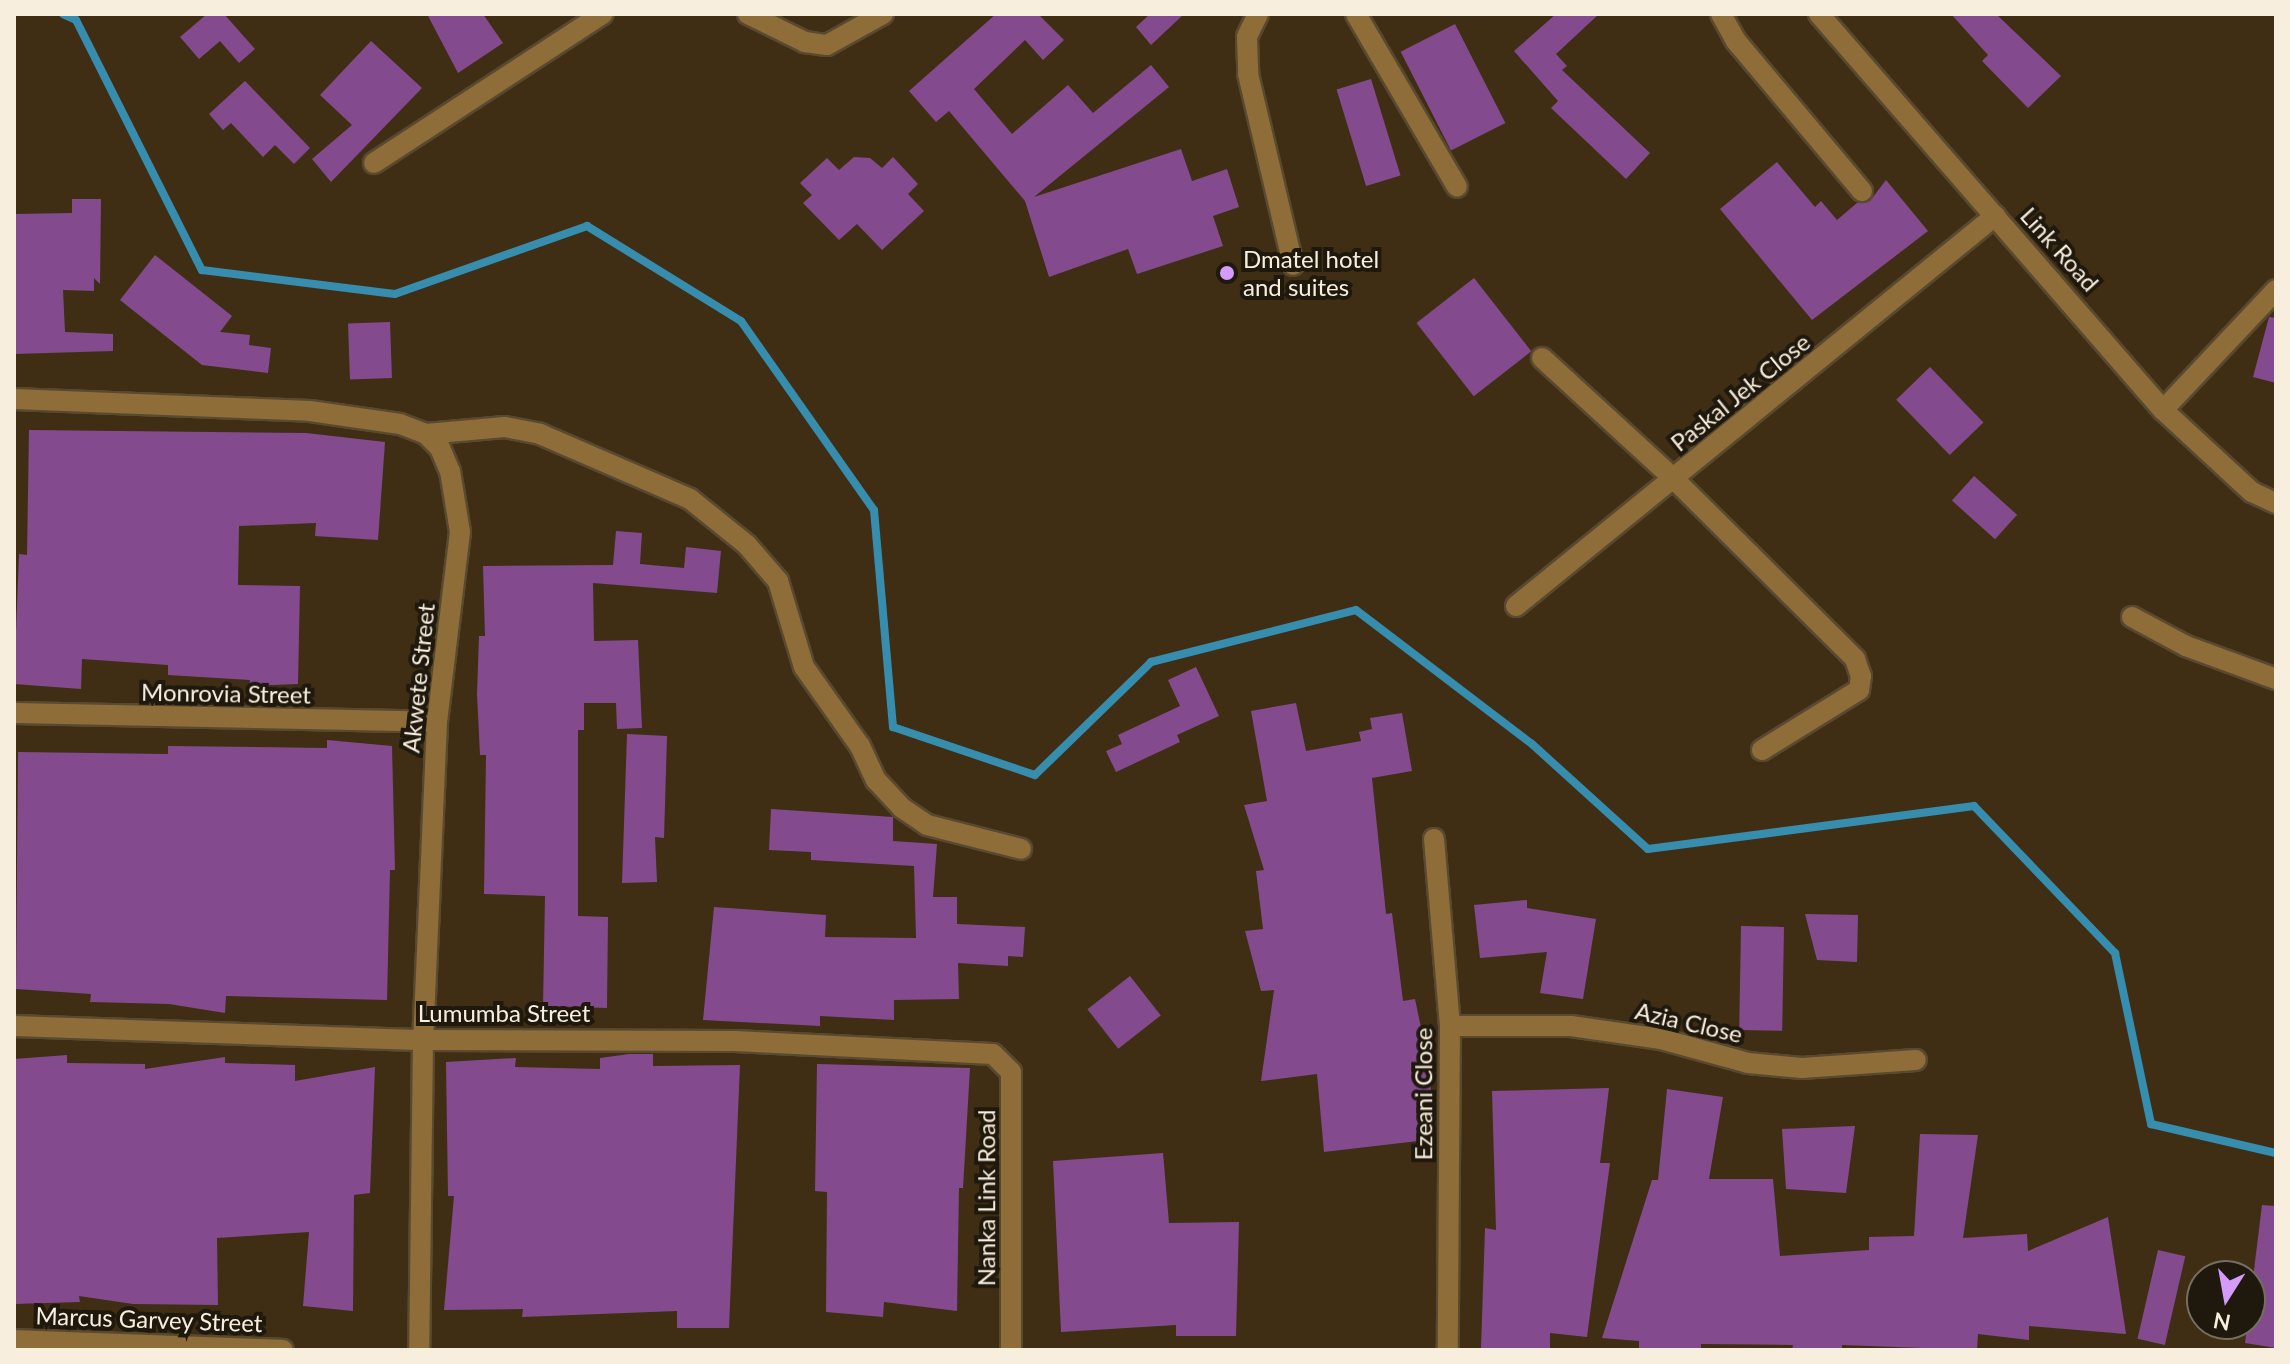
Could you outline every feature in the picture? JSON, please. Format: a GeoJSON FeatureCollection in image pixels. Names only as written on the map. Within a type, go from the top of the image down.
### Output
{"type":"FeatureCollection","features":[{"type":"Feature","properties":{"kind":"street"},"geometry":{"type":"LineString","coordinates":[[374,163],[603,14]]}},
{"type":"Feature","properties":{"kind":"street"},"geometry":{"type":"LineString","coordinates":[[748,14],[805,42],[827,45],[883,14]]}},
{"type":"Feature","properties":{"kind":"street"},"geometry":{"type":"LineString","coordinates":[[1258,14],[1247,37],[1248,74],[1293,265]]}},
{"type":"Feature","properties":{"kind":"street"},"geometry":{"type":"LineString","coordinates":[[1356,14],[1457,187]]}},
{"type":"Feature","properties":{"kind":"street"},"geometry":{"type":"LineString","coordinates":[[1721,14],[1736,41],[1862,191]]}},
{"type":"Feature","properties":{"kind":"street","name":"Link Road"},"geometry":{"type":"LineString","coordinates":[[1819,14],[2163,410],[2252,492],[2276,503]]}},
{"type":"Feature","properties":{"kind":"street","name":"Paskal Jek Close"},"geometry":{"type":"LineString","coordinates":[[1516,606],[1675,480],[1995,216]]}},
{"type":"Feature","properties":{"kind":"street"},"geometry":{"type":"LineString","coordinates":[[2163,410],[2276,290]]}},
{"type":"Feature","properties":{"kind":"street"},"geometry":{"type":"LineString","coordinates":[[1542,358],[1675,480],[1855,659],[1861,676],[1859,690],[1762,750]]}},
{"type":"Feature","properties":{"kind":"street"},"geometry":{"type":"LineString","coordinates":[[14,399],[310,411],[400,424],[426,434],[505,427],[540,434],[690,499],[747,545],[778,581],[804,667],[885,789],[927,825],[1021,849]]}},
{"type":"Feature","properties":{"kind":"street","name":"Akwete Street"},"geometry":{"type":"LineString","coordinates":[[419,1350],[423,1040],[437,722],[460,532],[450,471],[440,448],[426,434]]}},
{"type":"Feature","properties":{"kind":"street"},"geometry":{"type":"LineString","coordinates":[[2132,617],[2186,646],[2276,679]]}},
{"type":"Feature","properties":{"kind":"street","name":"Monrovia Street"},"geometry":{"type":"LineString","coordinates":[[14,713],[437,722]]}},
{"type":"Feature","properties":{"kind":"street","name":"Ezeani Close"},"geometry":{"type":"LineString","coordinates":[[1434,839],[1450,1026],[1448,1350]]}},
{"type":"Feature","properties":{"kind":"street","name":"Lumumba Street"},"geometry":{"type":"LineString","coordinates":[[14,1026],[423,1040],[735,1041],[993,1054]]}},
{"type":"Feature","properties":{"kind":"street","name":"Azia Close"},"geometry":{"type":"LineString","coordinates":[[1450,1026],[1571,1026],[1661,1039],[1748,1063],[1802,1068],[1916,1060]]}},
{"type":"Feature","properties":{"kind":"street","name":"Nanka Link Road"},"geometry":{"type":"LineString","coordinates":[[993,1054],[1011,1072],[1011,1350]]}},
{"type":"Feature","properties":{"kind":"street","name":"Marcus Garvey Street"},"geometry":{"type":"LineString","coordinates":[[14,1340],[283,1350]]}},
{"type":"Feature","properties":{"kind":"building"},"geometry":{"type":"Polygon","coordinates":[[[207,14],[224,14],[255,49],[239,63],[220,41],[199,59],[180,37],[207,14]]]}},
{"type":"Feature","properties":{"kind":"building"},"geometry":{"type":"Polygon","coordinates":[[[427,14],[483,14],[503,43],[458,73],[427,14]]]}},
{"type":"Feature","properties":{"kind":"building"},"geometry":{"type":"Polygon","coordinates":[[[996,14],[1038,14],[1064,40],[1043,60],[1025,40],[974,89],[1012,134],[1068,85],[1093,113],[1151,65],[1169,87],[1034,197],[1181,149],[1192,181],[1227,169],[1239,207],[1213,216],[1223,246],[1137,274],[1128,249],[1049,277],[1025,201],[949,111],[936,122],[909,91],[996,14]]]}},
{"type":"Feature","properties":{"kind":"building"},"geometry":{"type":"Polygon","coordinates":[[[1150,14],[1184,14],[1151,45],[1136,27],[1150,14]]]}},
{"type":"Feature","properties":{"kind":"building"},"geometry":{"type":"Polygon","coordinates":[[[1556,14],[1599,14],[1556,54],[1567,66],[1562,70],[1650,153],[1626,179],[1551,108],[1558,101],[1514,51],[1556,14]]]}},
{"type":"Feature","properties":{"kind":"building"},"geometry":{"type":"Polygon","coordinates":[[[1951,14],[1996,14],[2061,76],[2028,108],[1982,61],[1988,55],[1951,14]]]}},
{"type":"Feature","properties":{"kind":"building"},"geometry":{"type":"Polygon","coordinates":[[[1455,24],[1505,123],[1451,151],[1401,52],[1455,24]]]}},
{"type":"Feature","properties":{"kind":"building"},"geometry":{"type":"Polygon","coordinates":[[[371,41],[422,88],[331,182],[312,159],[352,125],[320,95],[371,41]]]}},
{"type":"Feature","properties":{"kind":"building"},"geometry":{"type":"Polygon","coordinates":[[[1371,79],[1401,176],[1366,186],[1337,90],[1371,79]]]}},
{"type":"Feature","properties":{"kind":"building"},"geometry":{"type":"Polygon","coordinates":[[[245,81],[310,148],[294,164],[275,145],[263,157],[231,123],[223,130],[209,114],[245,81]]]}},
{"type":"Feature","properties":{"kind":"building"},"geometry":{"type":"Polygon","coordinates":[[[854,157],[870,158],[882,168],[893,157],[918,184],[908,194],[924,211],[882,250],[857,224],[839,240],[803,203],[812,195],[800,183],[827,158],[839,170],[854,157]]]}},
{"type":"Feature","properties":{"kind":"building"},"geometry":{"type":"Polygon","coordinates":[[[1777,162],[1815,207],[1821,201],[1837,220],[1857,203],[1870,201],[1886,180],[1928,231],[1812,320],[1720,209],[1777,162]]]}},
{"type":"Feature","properties":{"kind":"building"},"geometry":{"type":"Polygon","coordinates":[[[72,199],[101,199],[100,284],[94,278],[94,291],[63,290],[65,332],[113,334],[113,351],[14,354],[14,214],[72,213],[72,199]]]}},
{"type":"Feature","properties":{"kind":"building"},"geometry":{"type":"Polygon","coordinates":[[[155,255],[232,316],[220,332],[250,335],[249,345],[271,348],[268,373],[202,365],[120,300],[155,255]]]}},
{"type":"Feature","properties":{"kind":"building"},"geometry":{"type":"Polygon","coordinates":[[[1474,278],[1531,351],[1474,396],[1416,323],[1474,278]]]}},
{"type":"Feature","properties":{"kind":"building"},"geometry":{"type":"Polygon","coordinates":[[[2269,317],[2276,318],[2276,383],[2253,377],[2269,317]]]}},
{"type":"Feature","properties":{"kind":"building"},"geometry":{"type":"Polygon","coordinates":[[[390,322],[392,378],[350,379],[348,323],[390,322]]]}},
{"type":"Feature","properties":{"kind":"building"},"geometry":{"type":"Polygon","coordinates":[[[1930,367],[1983,422],[1950,455],[1896,400],[1930,367]]]}},
{"type":"Feature","properties":{"kind":"building"},"geometry":{"type":"Polygon","coordinates":[[[29,430],[306,433],[385,442],[378,540],[315,536],[316,523],[239,526],[238,585],[300,586],[298,684],[249,686],[250,680],[168,675],[168,665],[82,659],[81,689],[14,684],[19,554],[27,555],[29,430]]]}},
{"type":"Feature","properties":{"kind":"building"},"geometry":{"type":"Polygon","coordinates":[[[1974,476],[2017,515],[1995,539],[1952,501],[1974,476]]]}},
{"type":"Feature","properties":{"kind":"building"},"geometry":{"type":"Polygon","coordinates":[[[616,531],[642,533],[640,564],[684,568],[686,547],[721,551],[717,593],[593,583],[594,641],[638,640],[642,728],[617,729],[616,703],[584,703],[584,730],[578,730],[578,916],[608,917],[607,1008],[543,1006],[545,896],[484,894],[486,755],[480,755],[477,694],[479,636],[485,636],[483,566],[613,565],[616,531]]]}},
{"type":"Feature","properties":{"kind":"building"},"geometry":{"type":"Polygon","coordinates":[[[1196,667],[1219,716],[1177,735],[1180,742],[1116,772],[1106,751],[1122,744],[1118,735],[1180,706],[1168,680],[1196,667]]]}},
{"type":"Feature","properties":{"kind":"building"},"geometry":{"type":"Polygon","coordinates":[[[1296,703],[1306,751],[1361,741],[1359,732],[1372,729],[1370,718],[1402,713],[1412,771],[1372,778],[1386,914],[1392,913],[1403,1001],[1415,999],[1429,1066],[1435,1139],[1324,1152],[1317,1074],[1261,1081],[1274,990],[1261,991],[1245,931],[1263,929],[1256,871],[1264,870],[1244,805],[1267,801],[1251,711],[1296,703]]]}},
{"type":"Feature","properties":{"kind":"building"},"geometry":{"type":"Polygon","coordinates":[[[627,734],[667,736],[664,838],[655,837],[657,882],[622,883],[627,734]]]}},
{"type":"Feature","properties":{"kind":"building"},"geometry":{"type":"Polygon","coordinates":[[[327,740],[392,746],[395,870],[390,870],[387,1000],[226,996],[225,1013],[169,1004],[90,1002],[91,994],[16,989],[18,752],[168,754],[168,746],[327,748],[327,740]]]}},
{"type":"Feature","properties":{"kind":"building"},"geometry":{"type":"Polygon","coordinates":[[[771,809],[893,817],[893,841],[937,844],[933,897],[957,897],[957,924],[1025,927],[1023,957],[1008,956],[1008,966],[958,963],[959,999],[894,1000],[894,1020],[820,1016],[820,1026],[703,1020],[714,907],[826,915],[825,937],[916,938],[914,866],[811,860],[811,852],[769,850],[771,809]]]}},
{"type":"Feature","properties":{"kind":"building"},"geometry":{"type":"Polygon","coordinates":[[[1527,900],[1527,908],[1596,919],[1583,999],[1540,993],[1547,952],[1480,958],[1474,905],[1527,900]]]}},
{"type":"Feature","properties":{"kind":"building"},"geometry":{"type":"Polygon","coordinates":[[[1805,914],[1858,915],[1857,962],[1817,960],[1805,914]]]}},
{"type":"Feature","properties":{"kind":"building"},"geometry":{"type":"Polygon","coordinates":[[[1741,926],[1784,927],[1782,1031],[1739,1030],[1741,926]]]}},
{"type":"Feature","properties":{"kind":"building"},"geometry":{"type":"Polygon","coordinates":[[[1130,976],[1161,1015],[1118,1049],[1087,1009],[1130,976]]]}},
{"type":"Feature","properties":{"kind":"building"},"geometry":{"type":"Polygon","coordinates":[[[653,1054],[653,1066],[740,1065],[729,1328],[677,1328],[677,1311],[522,1317],[523,1309],[444,1310],[454,1196],[448,1196],[446,1062],[516,1058],[515,1067],[600,1069],[600,1058],[653,1054]]]}},
{"type":"Feature","properties":{"kind":"building"},"geometry":{"type":"Polygon","coordinates":[[[67,1055],[67,1063],[145,1064],[145,1069],[225,1057],[225,1063],[295,1065],[295,1081],[375,1067],[370,1193],[354,1195],[353,1311],[303,1306],[309,1232],[217,1238],[218,1305],[133,1304],[79,1296],[80,1302],[14,1304],[14,1059],[67,1055]]]}},
{"type":"Feature","properties":{"kind":"building"},"geometry":{"type":"Polygon","coordinates":[[[817,1064],[970,1068],[963,1188],[959,1188],[957,1311],[884,1302],[883,1317],[826,1312],[827,1192],[815,1191],[817,1064]]]}},
{"type":"Feature","properties":{"kind":"building"},"geometry":{"type":"Polygon","coordinates":[[[1609,1088],[1600,1163],[1610,1163],[1587,1337],[1550,1333],[1550,1349],[1481,1348],[1485,1228],[1496,1230],[1492,1091],[1609,1088]]]}},
{"type":"Feature","properties":{"kind":"building"},"geometry":{"type":"Polygon","coordinates":[[[1667,1089],[1723,1097],[1709,1179],[1773,1179],[1780,1256],[1869,1250],[1869,1237],[1914,1236],[1920,1134],[1978,1135],[1963,1238],[2027,1234],[2028,1251],[2108,1217],[2126,1334],[2029,1326],[2029,1340],[1978,1334],[1977,1350],[1842,1345],[1842,1350],[1792,1350],[1793,1345],[1701,1344],[1701,1350],[1639,1350],[1639,1341],[1602,1338],[1652,1180],[1658,1180],[1667,1089]]]}},
{"type":"Feature","properties":{"kind":"building"},"geometry":{"type":"Polygon","coordinates":[[[1855,1126],[1846,1193],[1786,1189],[1782,1129],[1855,1126]]]}},
{"type":"Feature","properties":{"kind":"building"},"geometry":{"type":"Polygon","coordinates":[[[1163,1153],[1169,1223],[1239,1222],[1236,1336],[1176,1336],[1176,1325],[1061,1332],[1053,1161],[1163,1153]]]}},
{"type":"Feature","properties":{"kind":"building"},"geometry":{"type":"Polygon","coordinates":[[[2262,1205],[2276,1206],[2276,1348],[2245,1343],[2245,1340],[2266,1340],[2266,1260],[2255,1260],[2262,1205]]]}},
{"type":"Feature","properties":{"kind":"building"},"geometry":{"type":"Polygon","coordinates":[[[2158,1250],[2185,1256],[2165,1345],[2138,1339],[2158,1250]]]}},
{"type":"Feature","properties":{"kind":"waterway"},"geometry":{"type":"LineString","coordinates":[[63,14],[76,20],[202,270],[395,294],[587,226],[741,321],[874,510],[893,727],[1035,775],[1151,662],[1356,610],[1532,744],[1648,849],[1974,806],[2115,953],[2151,1124],[2276,1153]]}},
{"type":"Feature","properties":{"kind":"place","name":"Dmatel hotel and suites"},"geometry":{"type":"Point","coordinates":[1227,273]}}]}
